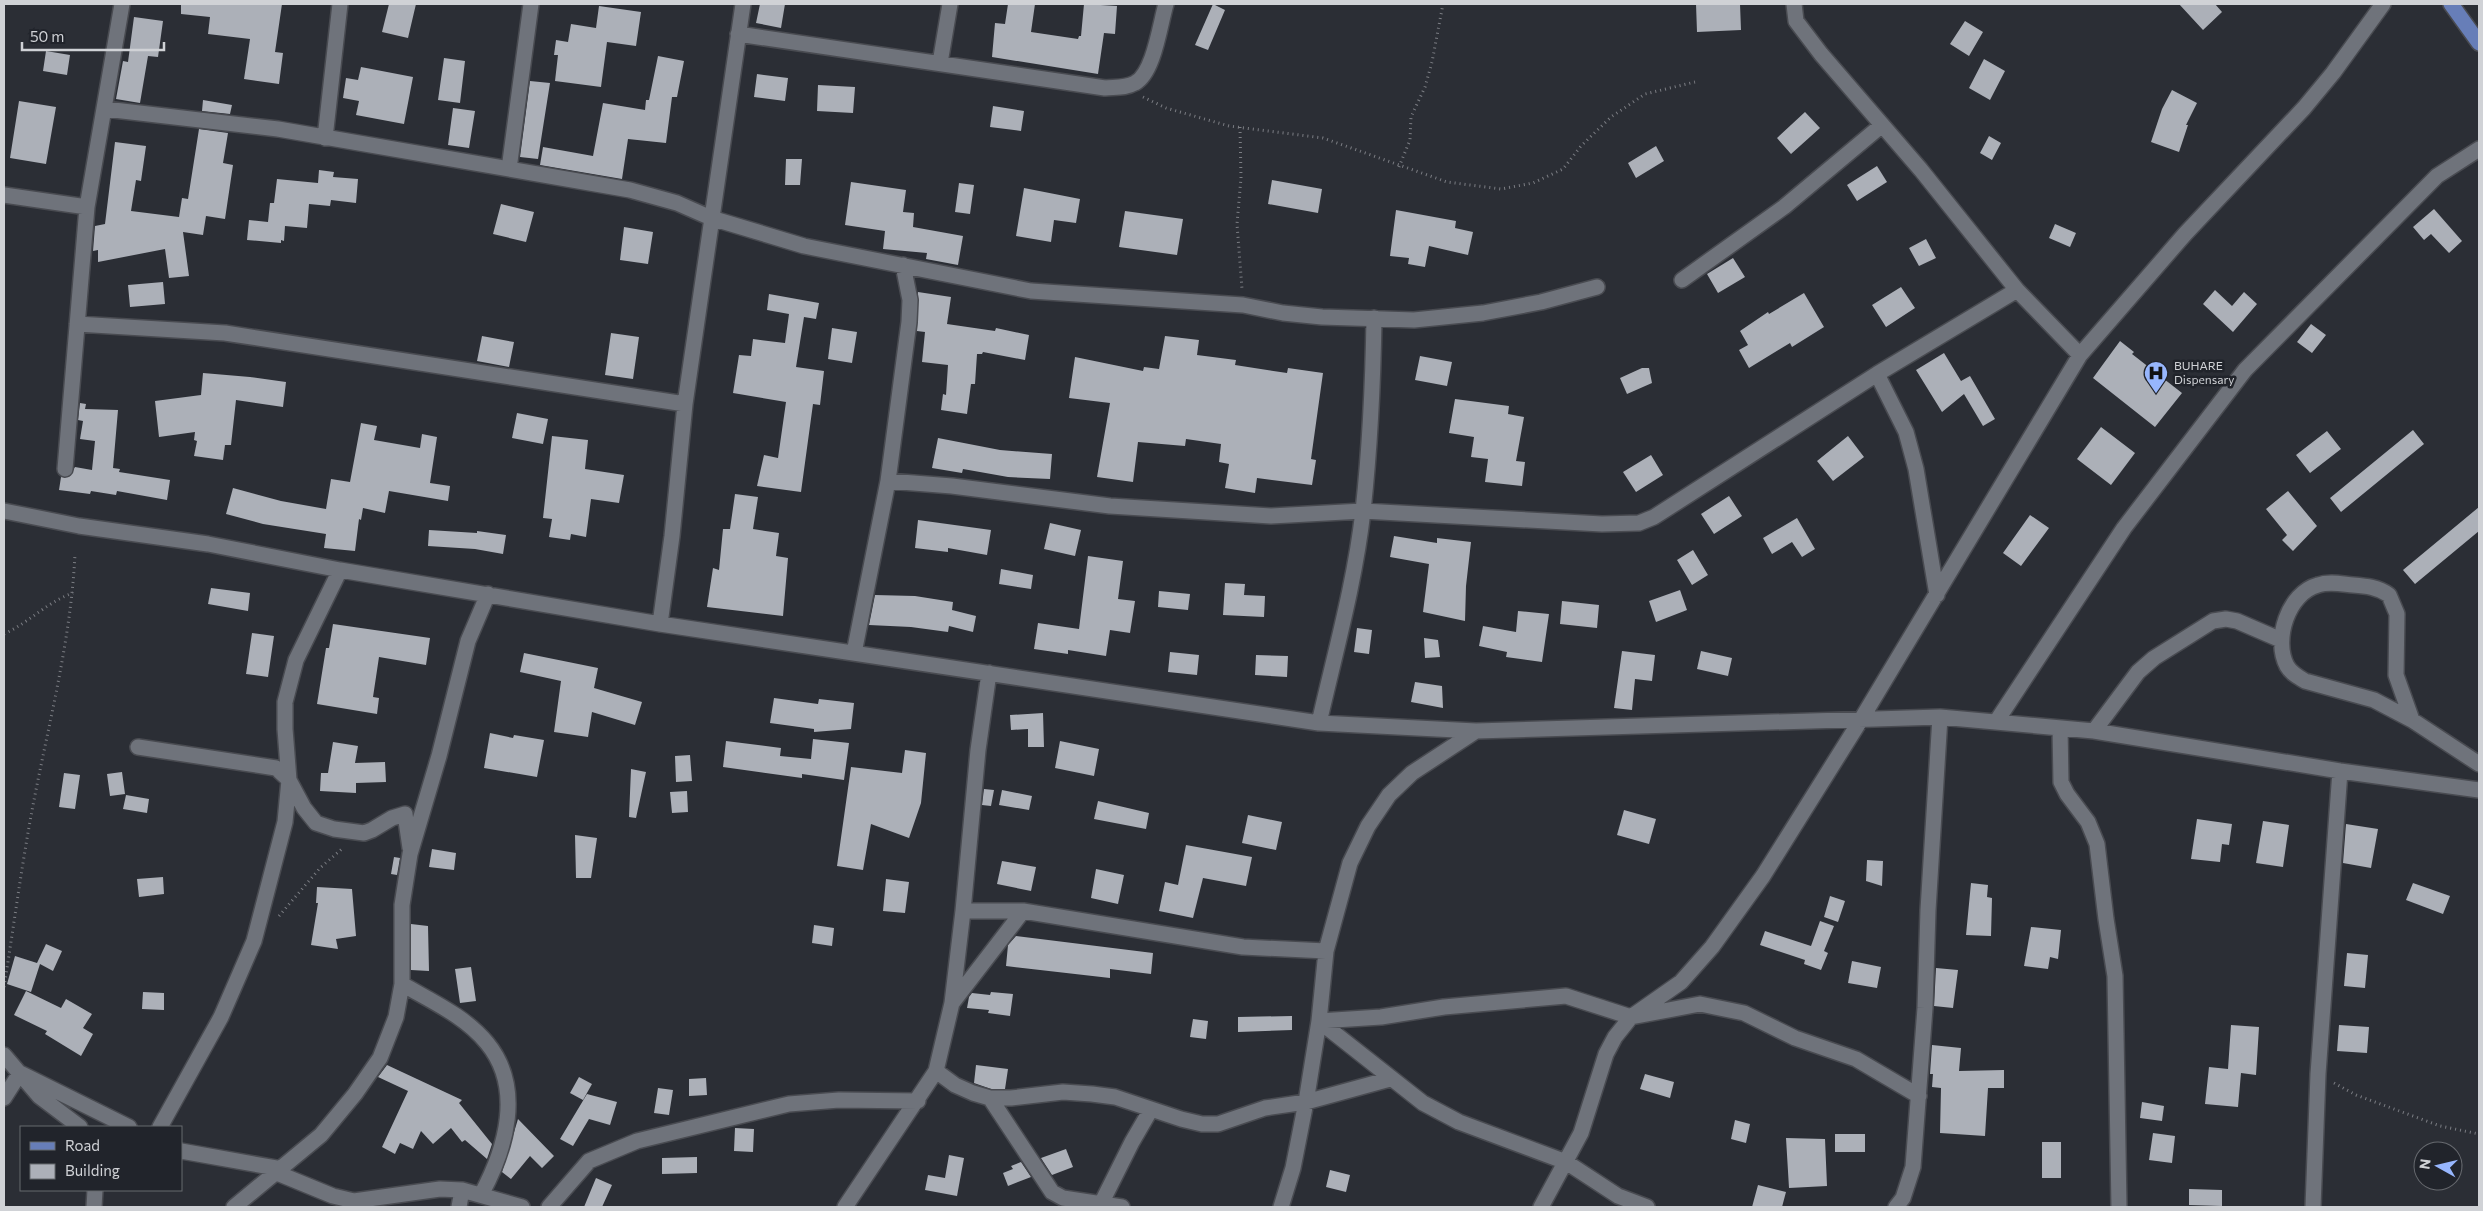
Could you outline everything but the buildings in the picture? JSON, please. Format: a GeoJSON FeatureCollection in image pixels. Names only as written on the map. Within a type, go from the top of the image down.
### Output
{"type":"FeatureCollection","features":[{"type":"Feature","properties":{"kind":"main road"},"geometry":{"type":"LineString","coordinates":[[2451,4],[2479,43]]}},
{"type":"Feature","properties":{"kind":"street"},"geometry":{"type":"LineString","coordinates":[[65,470],[87,206],[122,4]]}},
{"type":"Feature","properties":{"kind":"street"},"geometry":{"type":"LineString","coordinates":[[325,138],[340,4]]}},
{"type":"Feature","properties":{"kind":"street"},"geometry":{"type":"LineString","coordinates":[[509,169],[532,4]]}},
{"type":"Feature","properties":{"kind":"street"},"geometry":{"type":"LineString","coordinates":[[660,624],[672,536],[685,404],[743,4]]}},
{"type":"Feature","properties":{"kind":"street"},"geometry":{"type":"LineString","coordinates":[[940,63],[950,4]]}},
{"type":"Feature","properties":{"kind":"street"},"geometry":{"type":"LineString","coordinates":[[738,34],[1105,88],[1126,87],[1138,82],[1145,74],[1151,62],[1166,4]]}},
{"type":"Feature","properties":{"kind":"street"},"geometry":{"type":"LineString","coordinates":[[1794,4],[1796,21],[1820,54],[1882,125],[2016,290],[2080,355]]}},
{"type":"Feature","properties":{"kind":"street"},"geometry":{"type":"LineString","coordinates":[[1542,1207],[1566,1162],[1592,1103],[1606,1054],[1615,1037],[1631,1017],[1681,982],[1712,947],[1763,876],[1862,718],[2080,355],[2185,234],[2304,108],[2333,74],[2383,4]]}},
{"type":"Feature","properties":{"kind":"street"},"geometry":{"type":"LineString","coordinates":[[105,109],[278,129],[630,190],[677,203],[711,218],[804,246],[1031,291],[1243,305],[1322,317],[1414,320],[1483,313],[1541,302],[1597,288]]}},
{"type":"Feature","properties":{"kind":"street"},"geometry":{"type":"LineString","coordinates":[[1682,280],[1784,207],[1882,125]]}},
{"type":"Feature","properties":{"kind":"street"},"geometry":{"type":"LineString","coordinates":[[1996,722],[2124,528],[2246,370],[2437,176],[2479,149]]}},
{"type":"Feature","properties":{"kind":"street"},"geometry":{"type":"LineString","coordinates":[[4,195],[87,206]]}},
{"type":"Feature","properties":{"kind":"street"},"geometry":{"type":"LineString","coordinates":[[854,653],[888,481],[909,322],[910,300],[903,266]]}},
{"type":"Feature","properties":{"kind":"street"},"geometry":{"type":"LineString","coordinates":[[888,481],[952,486],[1110,506],[1272,516],[1363,511],[1602,524],[1639,523],[1654,517],[1681,501],[1877,374],[2016,290]]}},
{"type":"Feature","properties":{"kind":"street"},"geometry":{"type":"LineString","coordinates":[[1319,723],[1354,567],[1363,511],[1374,383],[1374,318]]}},
{"type":"Feature","properties":{"kind":"street"},"geometry":{"type":"LineString","coordinates":[[77,324],[225,333],[685,404]]}},
{"type":"Feature","properties":{"kind":"street"},"geometry":{"type":"LineString","coordinates":[[1877,374],[1906,432],[1916,469],[1936,595]]}},
{"type":"Feature","properties":{"kind":"street"},"geometry":{"type":"LineString","coordinates":[[4,512],[79,526],[208,544],[340,570],[660,624],[1319,723],[1476,731],[1940,717],[2094,731],[2340,771],[2479,790]]}},
{"type":"Feature","properties":{"kind":"street"},"geometry":{"type":"LineString","coordinates":[[161,1126],[221,1017],[254,940],[285,822],[289,780],[285,729],[286,702],[296,660],[340,570]]}},
{"type":"Feature","properties":{"kind":"street"},"geometry":{"type":"LineString","coordinates":[[2412,720],[2396,675],[2396,607],[2389,595],[2373,587],[2335,583],[2318,584],[2303,593],[2288,614],[2281,640],[2282,654],[2288,667],[2304,681],[2374,700],[2412,720],[2479,764]]}},
{"type":"Feature","properties":{"kind":"street"},"geometry":{"type":"LineString","coordinates":[[234,1207],[321,1135],[355,1094],[380,1058],[396,1017],[402,984],[402,905],[410,854],[439,756],[468,641],[488,594]]}},
{"type":"Feature","properties":{"kind":"street"},"geometry":{"type":"LineString","coordinates":[[2094,731],[2138,672],[2154,658],[2213,621],[2226,619],[2237,621],[2281,640]]}},
{"type":"Feature","properties":{"kind":"street"},"geometry":{"type":"LineString","coordinates":[[845,1207],[918,1101],[936,1071],[952,1003],[963,911],[978,750],[989,673]]}},
{"type":"Feature","properties":{"kind":"street"},"geometry":{"type":"LineString","coordinates":[[1896,1207],[1903,1198],[1913,1167],[1919,1096],[1940,717]]}},
{"type":"Feature","properties":{"kind":"street"},"geometry":{"type":"LineString","coordinates":[[2060,728],[2061,782],[2067,794],[2088,822],[2098,844],[2103,898],[2115,976],[2119,1207]]}},
{"type":"Feature","properties":{"kind":"street"},"geometry":{"type":"LineString","coordinates":[[1281,1207],[1293,1168],[1306,1102],[1319,1021],[1326,951],[1350,863],[1368,826],[1389,795],[1412,773],[1476,731]]}},
{"type":"Feature","properties":{"kind":"street"},"geometry":{"type":"LineString","coordinates":[[138,747],[276,768],[289,780],[304,808],[316,823],[334,829],[364,832],[372,830],[392,818],[406,814],[410,854]]}},
{"type":"Feature","properties":{"kind":"street"},"geometry":{"type":"LineString","coordinates":[[2313,1207],[2318,1074],[2340,771]]}},
{"type":"Feature","properties":{"kind":"street"},"geometry":{"type":"LineString","coordinates":[[963,911],[1023,911],[1243,947],[1326,951]]}},
{"type":"Feature","properties":{"kind":"street"},"geometry":{"type":"LineString","coordinates":[[952,1003],[1023,911]]}},
{"type":"Feature","properties":{"kind":"street"},"geometry":{"type":"LineString","coordinates":[[402,984],[460,1018],[488,1043],[503,1073],[508,1106],[504,1139],[496,1168],[482,1195]]}},
{"type":"Feature","properties":{"kind":"street"},"geometry":{"type":"LineString","coordinates":[[1319,1021],[1381,1017],[1444,1007],[1566,996],[1631,1017],[1700,1004],[1728,1008],[1744,1013],[1796,1038],[1856,1058],[1919,1096]]}},
{"type":"Feature","properties":{"kind":"street"},"geometry":{"type":"LineString","coordinates":[[1319,1021],[1390,1079],[1423,1103],[1459,1122],[1566,1162],[1618,1196],[1647,1207]]}},
{"type":"Feature","properties":{"kind":"street"},"geometry":{"type":"LineString","coordinates":[[4,1055],[39,1096],[79,1126]]}},
{"type":"Feature","properties":{"kind":"street"},"geometry":{"type":"LineString","coordinates":[[936,1071],[973,1094],[990,1098],[1011,1098],[1063,1092],[1092,1094],[1115,1098],[1150,1111],[1202,1124],[1218,1124],[1265,1108],[1306,1102],[1390,1079]]}},
{"type":"Feature","properties":{"kind":"street"},"geometry":{"type":"LineString","coordinates":[[4,1098],[20,1073]]}},
{"type":"Feature","properties":{"kind":"street"},"geometry":{"type":"LineString","coordinates":[[20,1073],[127,1126]]}},
{"type":"Feature","properties":{"kind":"street"},"geometry":{"type":"LineString","coordinates":[[990,1098],[1052,1192],[1063,1198],[1122,1207]]}},
{"type":"Feature","properties":{"kind":"street"},"geometry":{"type":"LineString","coordinates":[[549,1207],[589,1160],[637,1141],[789,1104],[838,1100],[918,1101]]}},
{"type":"Feature","properties":{"kind":"street"},"geometry":{"type":"LineString","coordinates":[[1101,1204],[1150,1111]]}},
{"type":"Feature","properties":{"kind":"street"},"geometry":{"type":"LineString","coordinates":[[182,1150],[279,1171],[333,1196],[354,1201],[440,1189],[462,1190],[522,1207]]}},
{"type":"Feature","properties":{"kind":"street"},"geometry":{"type":"LineString","coordinates":[[459,1207],[462,1190]]}},
{"type":"Feature","properties":{"kind":"street"},"geometry":{"type":"LineString","coordinates":[[94,1207],[95,1191]]}},
{"type":"Feature","properties":{"kind":"path"},"geometry":{"type":"LineString","coordinates":[[1399,167],[1410,140],[1411,117],[1425,87],[1432,62],[1443,4]]}},
{"type":"Feature","properties":{"kind":"path"},"geometry":{"type":"LineString","coordinates":[[1126,87],[1166,108],[1229,126],[1323,138],[1399,167],[1447,182],[1501,189],[1533,183],[1563,169],[1581,146],[1611,117],[1645,94],[1695,82]]}},
{"type":"Feature","properties":{"kind":"path"},"geometry":{"type":"LineString","coordinates":[[1240,127],[1241,178],[1237,224],[1243,305]]}},
{"type":"Feature","properties":{"kind":"path"},"geometry":{"type":"LineString","coordinates":[[4,987],[33,804],[58,691],[73,592],[75,554]]}},
{"type":"Feature","properties":{"kind":"path"},"geometry":{"type":"LineString","coordinates":[[4,634],[31,620],[60,597],[73,592]]}},
{"type":"Feature","properties":{"kind":"path"},"geometry":{"type":"LineString","coordinates":[[254,940],[296,897],[320,868],[364,832]]}},
{"type":"Feature","properties":{"kind":"path"},"geometry":{"type":"LineString","coordinates":[[2318,1074],[2356,1095],[2440,1126],[2479,1134]]}},
{"type":"Feature","properties":{"kind":"place","name":"BUHARE Dispensary"},"geometry":{"type":"Point","coordinates":[2156,394]}}]}
